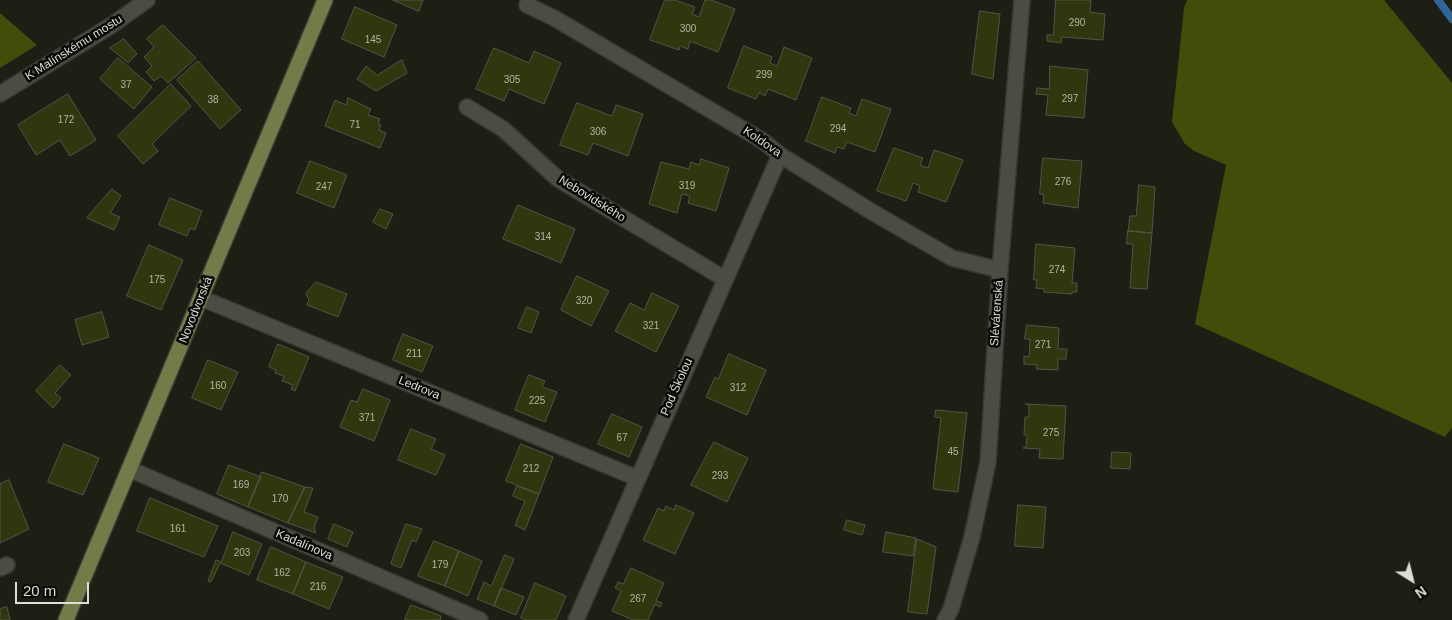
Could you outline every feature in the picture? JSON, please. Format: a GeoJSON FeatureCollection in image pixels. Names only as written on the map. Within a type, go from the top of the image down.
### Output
{"type":"FeatureCollection","features":[{"type":"Feature","properties":{"kind":"main road","name":"Novodvorská"},"geometry":{"type":"LineString","coordinates":[[66,620],[202,298],[324,0]]}},
{"type":"Feature","properties":{"kind":"street","name":"K Malínskému mostu"},"geometry":{"type":"LineString","coordinates":[[0,94],[112,25],[147,0]]}},
{"type":"Feature","properties":{"kind":"street","name":"Slévárenská"},"geometry":{"type":"LineString","coordinates":[[945,620],[951,609],[972,537],[988,462],[1000,270],[1022,0]]}},
{"type":"Feature","properties":{"kind":"street","name":"Koldova"},"geometry":{"type":"LineString","coordinates":[[527,5],[554,18],[635,64],[952,258],[1000,270]]}},
{"type":"Feature","properties":{"kind":"street","name":"Nebovidského"},"geometry":{"type":"LineString","coordinates":[[468,108],[503,129],[558,179],[725,279]]}},
{"type":"Feature","properties":{"kind":"street","name":"Pod Školou"},"geometry":{"type":"LineString","coordinates":[[576,620],[780,154]]}},
{"type":"Feature","properties":{"kind":"street","name":"Ledrova"},"geometry":{"type":"LineString","coordinates":[[202,298],[637,478]]}},
{"type":"Feature","properties":{"kind":"street","name":"Kadalínova"},"geometry":{"type":"LineString","coordinates":[[129,469],[480,620]]}},
{"type":"Feature","properties":{"kind":"green space"},"geometry":{"type":"Polygon","coordinates":[[[1187,0],[1384,0],[1452,83],[1452,428],[1445,437],[1195,324],[1226,165],[1194,151],[1185,144],[1172,122],[1184,8],[1187,0]]]}},
{"type":"Feature","properties":{"kind":"green space"},"geometry":{"type":"Polygon","coordinates":[[[0,13],[37,45],[0,68],[0,13]]]}},
{"type":"Feature","properties":{"kind":"building"},"geometry":{"type":"Polygon","coordinates":[[[393,0],[423,0],[419,11],[393,0]]]}},
{"type":"Feature","properties":{"kind":"building"},"geometry":{"type":"Polygon","coordinates":[[[665,0],[675,0],[695,7],[692,14],[699,17],[705,0],[711,0],[735,9],[718,52],[690,41],[688,49],[680,46],[679,50],[650,40],[665,0]]]}},
{"type":"Feature","properties":{"kind":"building"},"geometry":{"type":"Polygon","coordinates":[[[1056,0],[1091,0],[1090,12],[1105,14],[1103,40],[1062,37],[1061,43],[1047,41],[1047,35],[1053,35],[1056,0]]]}},
{"type":"Feature","properties":{"kind":"building"},"geometry":{"type":"Polygon","coordinates":[[[355,7],[397,25],[384,57],[342,39],[355,7]]]}},
{"type":"Feature","properties":{"kind":"building"},"geometry":{"type":"Polygon","coordinates":[[[980,11],[1000,14],[993,79],[972,74],[980,11]]]}},
{"type":"Feature","properties":{"kind":"building"},"geometry":{"type":"Polygon","coordinates":[[[163,25],[196,58],[168,83],[161,76],[154,81],[146,72],[152,66],[144,57],[154,47],[147,39],[163,25]]]}},
{"type":"Feature","properties":{"kind":"building"},"geometry":{"type":"Polygon","coordinates":[[[124,39],[137,54],[128,63],[110,48],[124,39]]]}},
{"type":"Feature","properties":{"kind":"building"},"geometry":{"type":"Polygon","coordinates":[[[744,46],[772,57],[770,63],[777,66],[784,47],[812,58],[796,100],[768,89],[765,96],[759,93],[756,99],[728,88],[744,46]]]}},
{"type":"Feature","properties":{"kind":"building"},"geometry":{"type":"Polygon","coordinates":[[[494,48],[529,63],[534,51],[561,63],[544,104],[509,89],[504,101],[476,89],[494,48]]]}},
{"type":"Feature","properties":{"kind":"building"},"geometry":{"type":"Polygon","coordinates":[[[118,58],[152,87],[134,109],[100,79],[118,58]]]}},
{"type":"Feature","properties":{"kind":"building"},"geometry":{"type":"Polygon","coordinates":[[[402,60],[407,73],[376,91],[357,79],[366,66],[377,75],[402,60]]]}},
{"type":"Feature","properties":{"kind":"building"},"geometry":{"type":"Polygon","coordinates":[[[198,61],[241,110],[220,129],[177,80],[198,61]]]}},
{"type":"Feature","properties":{"kind":"building"},"geometry":{"type":"Polygon","coordinates":[[[1050,66],[1088,70],[1084,118],[1046,115],[1048,95],[1036,94],[1037,88],[1049,89],[1050,66]]]}},
{"type":"Feature","properties":{"kind":"building"},"geometry":{"type":"Polygon","coordinates":[[[171,84],[191,106],[152,144],[158,151],[143,164],[118,136],[171,84]]]}},
{"type":"Feature","properties":{"kind":"building"},"geometry":{"type":"Polygon","coordinates":[[[68,94],[96,140],[70,156],[60,140],[36,155],[18,125],[68,94]]]}},
{"type":"Feature","properties":{"kind":"building"},"geometry":{"type":"Polygon","coordinates":[[[822,97],[851,108],[849,113],[856,116],[862,99],[891,109],[875,152],[847,142],[844,149],[837,147],[835,153],[806,141],[822,97]]]}},
{"type":"Feature","properties":{"kind":"building"},"geometry":{"type":"Polygon","coordinates":[[[348,98],[371,109],[368,115],[380,119],[378,124],[381,125],[379,130],[386,133],[380,148],[325,126],[335,100],[346,105],[348,98]]]}},
{"type":"Feature","properties":{"kind":"building"},"geometry":{"type":"Polygon","coordinates":[[[577,103],[612,116],[616,105],[643,114],[628,156],[593,143],[588,155],[560,145],[577,103]]]}},
{"type":"Feature","properties":{"kind":"building"},"geometry":{"type":"Polygon","coordinates":[[[894,148],[923,158],[920,165],[928,168],[934,150],[963,160],[946,202],[918,192],[920,186],[913,183],[906,201],[877,191],[894,148]]]}},
{"type":"Feature","properties":{"kind":"building"},"geometry":{"type":"Polygon","coordinates":[[[1043,158],[1082,161],[1078,208],[1043,203],[1044,194],[1040,194],[1043,158]]]}},
{"type":"Feature","properties":{"kind":"building"},"geometry":{"type":"Polygon","coordinates":[[[701,159],[729,168],[716,211],[688,203],[690,196],[682,194],[677,213],[649,204],[661,162],[689,169],[691,162],[699,165],[701,159]]]}},
{"type":"Feature","properties":{"kind":"building"},"geometry":{"type":"Polygon","coordinates":[[[310,161],[347,175],[334,208],[297,193],[310,161]]]}},
{"type":"Feature","properties":{"kind":"building"},"geometry":{"type":"Polygon","coordinates":[[[1139,185],[1155,187],[1152,233],[1128,231],[1130,216],[1136,216],[1139,185]]]}},
{"type":"Feature","properties":{"kind":"building"},"geometry":{"type":"Polygon","coordinates":[[[112,189],[121,196],[110,213],[120,217],[114,230],[87,218],[112,189]]]}},
{"type":"Feature","properties":{"kind":"building"},"geometry":{"type":"Polygon","coordinates":[[[170,198],[202,211],[195,230],[190,228],[187,236],[159,225],[170,198]]]}},
{"type":"Feature","properties":{"kind":"building"},"geometry":{"type":"Polygon","coordinates":[[[518,205],[575,229],[561,263],[503,239],[518,205]]]}},
{"type":"Feature","properties":{"kind":"building"},"geometry":{"type":"Polygon","coordinates":[[[380,209],[393,214],[386,229],[373,222],[380,209]]]}},
{"type":"Feature","properties":{"kind":"building"},"geometry":{"type":"Polygon","coordinates":[[[1128,231],[1152,233],[1147,289],[1130,288],[1133,244],[1127,244],[1128,231]]]}},
{"type":"Feature","properties":{"kind":"building"},"geometry":{"type":"Polygon","coordinates":[[[1036,244],[1075,248],[1072,283],[1077,283],[1077,292],[1072,292],[1072,294],[1044,292],[1044,289],[1036,288],[1037,280],[1034,280],[1036,244]]]}},
{"type":"Feature","properties":{"kind":"building"},"geometry":{"type":"Polygon","coordinates":[[[149,245],[183,260],[161,310],[127,296],[149,245]]]}},
{"type":"Feature","properties":{"kind":"building"},"geometry":{"type":"Polygon","coordinates":[[[577,276],[609,291],[591,326],[561,310],[577,276]]]}},
{"type":"Feature","properties":{"kind":"building"},"geometry":{"type":"Polygon","coordinates":[[[316,282],[347,294],[338,317],[307,305],[309,300],[306,294],[316,282]]]}},
{"type":"Feature","properties":{"kind":"building"},"geometry":{"type":"Polygon","coordinates":[[[652,293],[679,306],[656,352],[615,331],[630,303],[644,310],[652,293]]]}},
{"type":"Feature","properties":{"kind":"building"},"geometry":{"type":"Polygon","coordinates":[[[527,307],[539,312],[531,333],[518,328],[527,307]]]}},
{"type":"Feature","properties":{"kind":"building"},"geometry":{"type":"Polygon","coordinates":[[[102,312],[109,337],[82,345],[75,320],[102,312]]]}},
{"type":"Feature","properties":{"kind":"building"},"geometry":{"type":"Polygon","coordinates":[[[1027,325],[1059,328],[1058,349],[1067,349],[1066,359],[1058,359],[1058,370],[1036,369],[1037,365],[1024,364],[1024,356],[1029,357],[1030,339],[1025,339],[1027,325]]]}},
{"type":"Feature","properties":{"kind":"building"},"geometry":{"type":"Polygon","coordinates":[[[403,334],[433,346],[422,372],[393,360],[403,334]]]}},
{"type":"Feature","properties":{"kind":"building"},"geometry":{"type":"Polygon","coordinates":[[[278,344],[309,357],[295,391],[291,389],[293,385],[282,381],[284,376],[275,373],[276,370],[269,367],[278,344]]]}},
{"type":"Feature","properties":{"kind":"building"},"geometry":{"type":"Polygon","coordinates":[[[729,354],[766,370],[747,415],[706,397],[715,377],[718,379],[729,354]]]}},
{"type":"Feature","properties":{"kind":"building"},"geometry":{"type":"Polygon","coordinates":[[[208,360],[238,372],[221,410],[192,398],[208,360]]]}},
{"type":"Feature","properties":{"kind":"building"},"geometry":{"type":"Polygon","coordinates":[[[60,365],[71,375],[55,393],[61,398],[53,408],[36,391],[60,365]]]}},
{"type":"Feature","properties":{"kind":"building"},"geometry":{"type":"Polygon","coordinates":[[[529,375],[545,381],[542,387],[557,392],[545,422],[515,410],[529,375]]]}},
{"type":"Feature","properties":{"kind":"building"},"geometry":{"type":"Polygon","coordinates":[[[363,389],[390,400],[374,441],[340,427],[351,400],[357,402],[363,389]]]}},
{"type":"Feature","properties":{"kind":"building"},"geometry":{"type":"Polygon","coordinates":[[[1026,404],[1066,406],[1063,459],[1039,458],[1040,449],[1023,448],[1026,447],[1027,435],[1024,435],[1025,417],[1029,417],[1029,405],[1026,404]]]}},
{"type":"Feature","properties":{"kind":"building"},"geometry":{"type":"Polygon","coordinates":[[[936,410],[967,413],[958,492],[933,489],[941,418],[935,417],[936,410]]]}},
{"type":"Feature","properties":{"kind":"building"},"geometry":{"type":"Polygon","coordinates":[[[612,414],[642,427],[629,457],[598,444],[612,414]]]}},
{"type":"Feature","properties":{"kind":"building"},"geometry":{"type":"Polygon","coordinates":[[[411,429],[436,439],[431,449],[445,455],[436,475],[398,460],[411,429]]]}},
{"type":"Feature","properties":{"kind":"building"},"geometry":{"type":"Polygon","coordinates":[[[714,442],[748,458],[727,502],[691,485],[714,442]]]}},
{"type":"Feature","properties":{"kind":"building"},"geometry":{"type":"Polygon","coordinates":[[[64,444],[99,458],[83,495],[48,482],[64,444]]]}},
{"type":"Feature","properties":{"kind":"building"},"geometry":{"type":"Polygon","coordinates":[[[521,444],[553,457],[539,494],[506,481],[521,444]]]}},
{"type":"Feature","properties":{"kind":"building"},"geometry":{"type":"Polygon","coordinates":[[[1112,452],[1131,453],[1130,469],[1111,468],[1112,452]]]}},
{"type":"Feature","properties":{"kind":"building"},"geometry":{"type":"Polygon","coordinates":[[[229,465],[261,477],[248,507],[217,494],[229,465]]]}},
{"type":"Feature","properties":{"kind":"building"},"geometry":{"type":"Polygon","coordinates":[[[262,472],[305,487],[288,523],[248,507],[262,472]]]}},
{"type":"Feature","properties":{"kind":"building"},"geometry":{"type":"Polygon","coordinates":[[[9,480],[29,529],[0,543],[0,484],[9,480]]]}},
{"type":"Feature","properties":{"kind":"building"},"geometry":{"type":"Polygon","coordinates":[[[517,486],[539,494],[525,530],[515,525],[525,501],[513,496],[517,486]]]}},
{"type":"Feature","properties":{"kind":"building"},"geometry":{"type":"Polygon","coordinates":[[[305,487],[313,488],[304,512],[318,517],[314,528],[316,533],[288,523],[305,487]]]}},
{"type":"Feature","properties":{"kind":"building"},"geometry":{"type":"Polygon","coordinates":[[[150,498],[218,526],[204,557],[137,531],[150,498]]]}},
{"type":"Feature","properties":{"kind":"building"},"geometry":{"type":"Polygon","coordinates":[[[676,505],[694,513],[675,554],[643,540],[658,508],[664,511],[666,506],[674,510],[676,505]]]}},
{"type":"Feature","properties":{"kind":"building"},"geometry":{"type":"Polygon","coordinates":[[[1018,505],[1046,507],[1043,548],[1015,546],[1018,505]]]}},
{"type":"Feature","properties":{"kind":"building"},"geometry":{"type":"Polygon","coordinates":[[[847,520],[865,525],[862,535],[844,530],[847,520]]]}},
{"type":"Feature","properties":{"kind":"building"},"geometry":{"type":"Polygon","coordinates":[[[334,524],[353,532],[347,547],[328,539],[334,524]]]}},
{"type":"Feature","properties":{"kind":"building"},"geometry":{"type":"Polygon","coordinates":[[[406,524],[422,529],[416,542],[412,540],[401,568],[391,564],[406,524]]]}},
{"type":"Feature","properties":{"kind":"building"},"geometry":{"type":"Polygon","coordinates":[[[233,532],[262,544],[249,575],[220,563],[211,582],[208,581],[216,560],[221,562],[233,532]]]}},
{"type":"Feature","properties":{"kind":"building"},"geometry":{"type":"Polygon","coordinates":[[[886,532],[916,538],[913,556],[883,552],[886,532]]]}},
{"type":"Feature","properties":{"kind":"building"},"geometry":{"type":"Polygon","coordinates":[[[917,539],[936,547],[927,614],[908,612],[917,539]]]}},
{"type":"Feature","properties":{"kind":"building"},"geometry":{"type":"Polygon","coordinates":[[[434,541],[459,551],[445,586],[418,576],[434,541]]]}},
{"type":"Feature","properties":{"kind":"building"},"geometry":{"type":"Polygon","coordinates":[[[271,547],[306,562],[293,594],[257,580],[271,547]]]}},
{"type":"Feature","properties":{"kind":"building"},"geometry":{"type":"Polygon","coordinates":[[[459,551],[482,561],[468,596],[445,586],[459,551]]]}},
{"type":"Feature","properties":{"kind":"building"},"geometry":{"type":"Polygon","coordinates":[[[505,555],[514,559],[494,606],[477,599],[484,582],[491,586],[505,555]]]}},
{"type":"Feature","properties":{"kind":"building"},"geometry":{"type":"Polygon","coordinates":[[[306,562],[343,577],[329,609],[293,594],[306,562]]]}},
{"type":"Feature","properties":{"kind":"building"},"geometry":{"type":"Polygon","coordinates":[[[631,568],[664,583],[656,601],[662,603],[660,607],[655,604],[648,620],[633,620],[612,611],[621,591],[615,588],[618,582],[623,584],[631,568]]]}},
{"type":"Feature","properties":{"kind":"building"},"geometry":{"type":"Polygon","coordinates":[[[535,583],[566,596],[556,620],[526,620],[521,618],[535,583]]]}},
{"type":"Feature","properties":{"kind":"building"},"geometry":{"type":"Polygon","coordinates":[[[501,588],[524,597],[516,615],[494,606],[501,588]]]}},
{"type":"Feature","properties":{"kind":"building"},"geometry":{"type":"Polygon","coordinates":[[[411,605],[441,616],[440,620],[405,620],[411,605]]]}},
{"type":"Feature","properties":{"kind":"building"},"geometry":{"type":"Polygon","coordinates":[[[7,607],[10,620],[0,620],[0,609],[7,607]]]}},
{"type":"Feature","properties":{"kind":"waterway"},"geometry":{"type":"LineString","coordinates":[[1438,0],[1452,19]]}}]}
